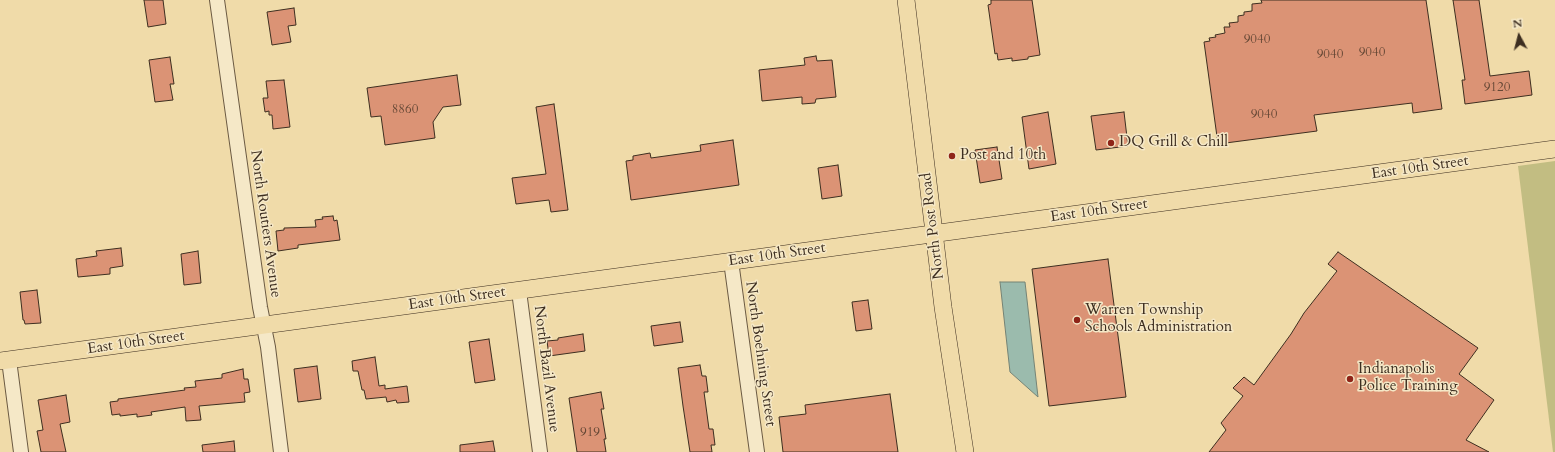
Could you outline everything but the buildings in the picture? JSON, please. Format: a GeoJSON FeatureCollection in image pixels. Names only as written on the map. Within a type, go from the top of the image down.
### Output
{"type":"FeatureCollection","features":[{"type":"Feature","properties":{"kind":"main road","name":"North Post Road"},"geometry":{"type":"LineString","coordinates":[[906,0],[943,307],[964,452]]}},
{"type":"Feature","properties":{"kind":"main road","name":"East 10th Street"},"geometry":{"type":"LineString","coordinates":[[5,361],[1555,149]]}},
{"type":"Feature","properties":{"kind":"street","name":"North Routiers Avenue"},"geometry":{"type":"LineString","coordinates":[[217,0],[263,326],[268,347],[281,452]]}},
{"type":"Feature","properties":{"kind":"street","name":"North Boehning Street"},"geometry":{"type":"LineString","coordinates":[[731,261],[756,452]]}},
{"type":"Feature","properties":{"kind":"street","name":"North Bazil Avenue"},"geometry":{"type":"LineString","coordinates":[[519,290],[540,452]]}},
{"type":"Feature","properties":{"kind":"street"},"geometry":{"type":"LineString","coordinates":[[5,361],[21,452]]}},
{"type":"Feature","properties":{"kind":"shaded area"},"geometry":{"type":"Polygon","coordinates":[[[1555,161],[1555,452],[1553,452],[1518,166],[1555,161]]]}},
{"type":"Feature","properties":{"kind":"shaded area"},"geometry":{"type":"Polygon","coordinates":[[[1000,282],[1025,282],[1038,397],[1010,372],[1000,282]]]}},
{"type":"Feature","properties":{"kind":"place","name":"DQ Grill & Chill"},"geometry":{"type":"Point","coordinates":[1111,143]}},
{"type":"Feature","properties":{"kind":"place","name":"Post and 10th"},"geometry":{"type":"Point","coordinates":[952,156]}},
{"type":"Feature","properties":{"kind":"place","name":"Warren Township Schools Administration"},"geometry":{"type":"Point","coordinates":[1077,320]}},
{"type":"Feature","properties":{"kind":"place","name":"Indianapolis Police Training"},"geometry":{"type":"Point","coordinates":[1350,379]}}]}
